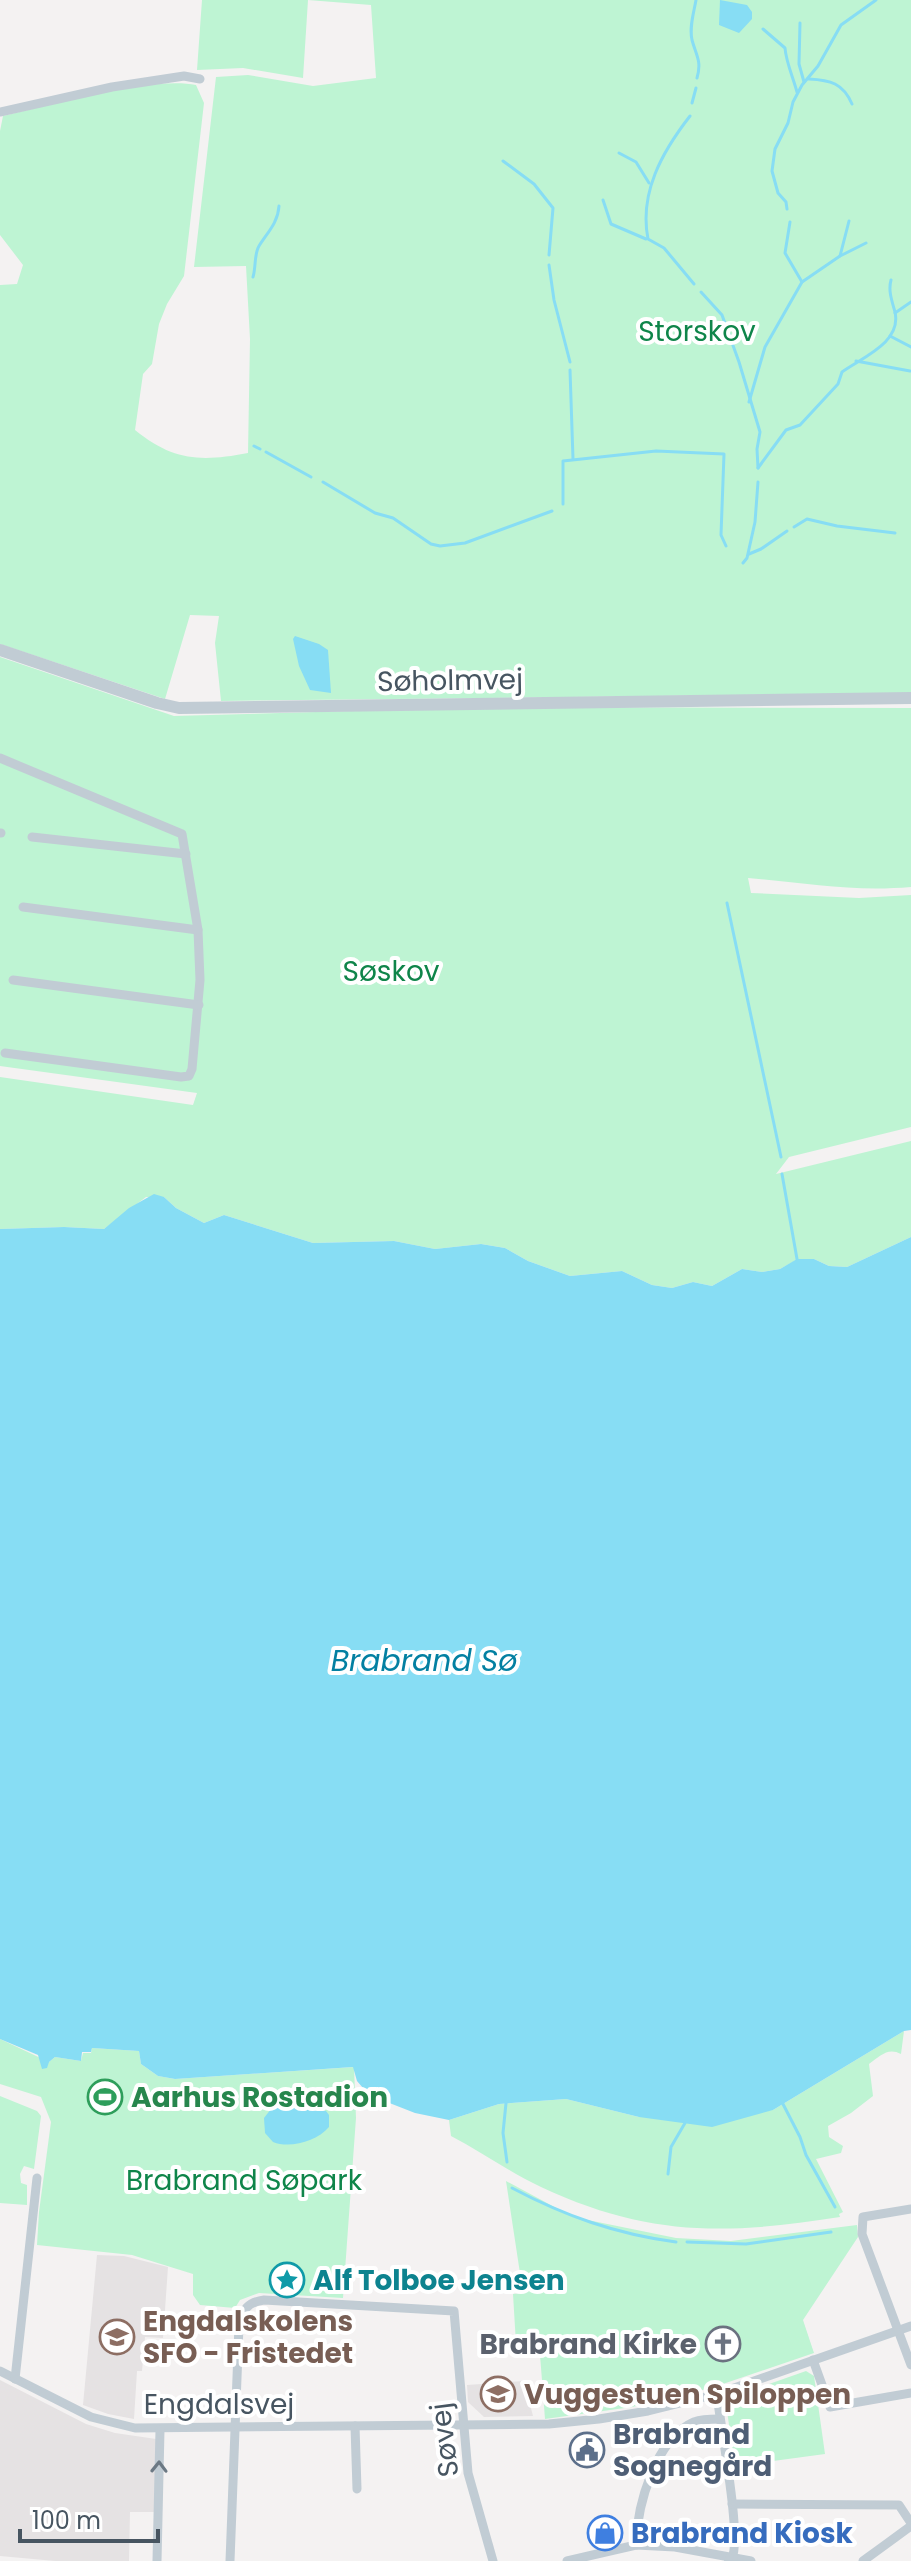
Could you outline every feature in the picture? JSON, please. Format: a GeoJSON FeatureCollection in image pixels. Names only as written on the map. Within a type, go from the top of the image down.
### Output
{"type":"FeatureCollection","features":[{"type":"Feature","properties":{"kind":"street"},"geometry":{"type":"LineString","coordinates":[[0,112],[112,87],[184,76],[200,79]]}},
{"type":"Feature","properties":{"kind":"street","name":"Søholmvej"},"geometry":{"type":"LineString","coordinates":[[0,650],[179,708],[911,698]]}},
{"type":"Feature","properties":{"kind":"street"},"geometry":{"type":"LineString","coordinates":[[0,758],[182,834],[198,930],[199,1005],[189,1076],[5,1053]]}},
{"type":"Feature","properties":{"kind":"street"},"geometry":{"type":"LineString","coordinates":[[32,837],[186,854]]}},
{"type":"Feature","properties":{"kind":"street"},"geometry":{"type":"LineString","coordinates":[[23,907],[198,930]]}},
{"type":"Feature","properties":{"kind":"street"},"geometry":{"type":"LineString","coordinates":[[13,980],[199,1005]]}},
{"type":"Feature","properties":{"kind":"street"},"geometry":{"type":"LineString","coordinates":[[15,2379],[37,2178]]}},
{"type":"Feature","properties":{"kind":"street"},"geometry":{"type":"LineString","coordinates":[[911,2209],[863,2217],[862,2234],[911,2365]]}},
{"type":"Feature","properties":{"kind":"street","name":"Søvej"},"geometry":{"type":"LineString","coordinates":[[236,2427],[239,2325],[248,2305],[264,2300],[454,2311],[468,2473],[493,2561]]}},
{"type":"Feature","properties":{"kind":"street","name":"Engdalsvej"},"geometry":{"type":"LineString","coordinates":[[0,2371],[91,2417],[114,2424],[160,2430],[549,2424],[599,2419],[717,2394],[911,2326]]}},
{"type":"Feature","properties":{"kind":"street"},"geometry":{"type":"LineString","coordinates":[[813,2360],[830,2407],[911,2393]]}},
{"type":"Feature","properties":{"kind":"street"},"geometry":{"type":"LineString","coordinates":[[717,2394],[732,2504],[735,2552],[731,2559]]}},
{"type":"Feature","properties":{"kind":"street"},"geometry":{"type":"LineString","coordinates":[[636,2545],[640,2501],[661,2456],[690,2424],[719,2419]]}},
{"type":"Feature","properties":{"kind":"street"},"geometry":{"type":"LineString","coordinates":[[355,2426],[357,2489]]}},
{"type":"Feature","properties":{"kind":"street"},"geometry":{"type":"LineString","coordinates":[[230,2561],[236,2427]]}},
{"type":"Feature","properties":{"kind":"street"},"geometry":{"type":"LineString","coordinates":[[157,2561],[160,2430]]}},
{"type":"Feature","properties":{"kind":"street"},"geometry":{"type":"LineString","coordinates":[[732,2504],[899,2505],[911,2525],[863,2561]]}},
{"type":"Feature","properties":{"kind":"street"},"geometry":{"type":"LineString","coordinates":[[567,2561],[636,2545],[675,2547],[751,2561]]}},
{"type":"Feature","properties":{"kind":"shaded area","name":"Engdalskolens SFO - Fristedet"},"geometry":{"type":"Polygon","coordinates":[[[97,2255],[124,2256],[168,2267],[163,2338],[145,2337],[142,2371],[137,2371],[134,2419],[83,2405],[97,2255]]]}},
{"type":"Feature","properties":{"kind":"shaded area"},"geometry":{"type":"Polygon","coordinates":[[[0,2380],[86,2424],[115,2433],[163,2440],[160,2512],[130,2512],[129,2561],[55,2561],[0,2556],[0,2380]]]}},
{"type":"Feature","properties":{"kind":"shaded area","name":"Vuggestuen Spiloppen"},"geometry":{"type":"Polygon","coordinates":[[[524,2381],[533,2416],[484,2417],[468,2402],[467,2385],[524,2381]]]}},
{"type":"Feature","properties":{"kind":"green space"},"geometry":{"type":"Polygon","coordinates":[[[202,0],[308,0],[303,78],[243,68],[197,70],[202,0]]]}},
{"type":"Feature","properties":{"kind":"green space","name":"Storskov"},"geometry":{"type":"Polygon","coordinates":[[[308,0],[911,0],[911,693],[221,701],[215,643],[219,616],[190,615],[165,699],[0,644],[0,285],[17,284],[23,265],[0,235],[0,131],[3,116],[128,88],[154,84],[196,85],[204,103],[184,276],[167,304],[159,324],[152,364],[143,374],[135,430],[162,448],[188,456],[216,458],[248,453],[250,339],[246,266],[194,267],[216,77],[248,75],[313,86],[376,78],[371,5],[308,0]]]}},
{"type":"Feature","properties":{"kind":"green space","name":"Søskov"},"geometry":{"type":"Polygon","coordinates":[[[0,657],[174,716],[492,707],[911,708],[911,887],[849,888],[748,878],[751,893],[859,898],[911,895],[911,1127],[789,1157],[776,1174],[911,1141],[911,1237],[847,1267],[829,1266],[814,1259],[798,1259],[780,1269],[762,1272],[742,1269],[712,1286],[693,1282],[672,1288],[652,1285],[622,1271],[570,1276],[528,1261],[505,1248],[481,1244],[435,1249],[394,1241],[313,1243],[224,1215],[204,1223],[176,1208],[164,1197],[146,1197],[104,1229],[0,1229],[0,1077],[193,1105],[197,1093],[0,1066],[0,657]]]}},
{"type":"Feature","properties":{"kind":"green space"},"geometry":{"type":"Polygon","coordinates":[[[904,2031],[901,2054],[888,2052],[869,2064],[873,2096],[828,2126],[829,2137],[843,2146],[841,2153],[816,2159],[843,2212],[839,2214],[840,2217],[724,2229],[653,2223],[617,2215],[541,2187],[451,2136],[449,2120],[499,2104],[566,2099],[639,2117],[773,2110],[904,2031]]]}},
{"type":"Feature","properties":{"kind":"green space","name":"Brabrand Søpark"},"geometry":{"type":"Polygon","coordinates":[[[0,2039],[49,2062],[55,2057],[81,2061],[83,2053],[91,2053],[92,2048],[139,2051],[141,2064],[158,2076],[175,2079],[354,2067],[356,2118],[343,2298],[259,2293],[240,2300],[235,2308],[200,2305],[193,2295],[193,2274],[132,2255],[37,2245],[51,2122],[41,2097],[0,2084],[0,2039]]]}},
{"type":"Feature","properties":{"kind":"green space"},"geometry":{"type":"Polygon","coordinates":[[[0,2096],[37,2111],[41,2116],[34,2169],[24,2166],[20,2174],[21,2183],[27,2185],[27,2205],[0,2203],[0,2096]]]}},
{"type":"Feature","properties":{"kind":"green space"},"geometry":{"type":"Polygon","coordinates":[[[506,2181],[573,2217],[676,2238],[731,2241],[857,2225],[858,2237],[803,2320],[814,2353],[711,2388],[632,2407],[545,2419],[539,2342],[516,2344],[513,2294],[523,2293],[506,2181]]]}},
{"type":"Feature","properties":{"kind":"green space"},"geometry":{"type":"Polygon","coordinates":[[[806,2371],[814,2376],[825,2454],[735,2466],[727,2411],[735,2396],[806,2371]]]}},
{"type":"Feature","properties":{"kind":"water"},"geometry":{"type":"Polygon","coordinates":[[[720,0],[747,5],[752,12],[752,19],[739,33],[719,25],[720,0]]]}},
{"type":"Feature","properties":{"kind":"water"},"geometry":{"type":"Polygon","coordinates":[[[295,636],[328,650],[331,693],[310,690],[299,666],[295,636]]]}},
{"type":"Feature","properties":{"kind":"water","name":"Brabrand Sø"},"geometry":{"type":"Polygon","coordinates":[[[154,1194],[164,1197],[176,1208],[204,1223],[224,1215],[313,1243],[394,1241],[435,1249],[481,1244],[505,1248],[528,1261],[570,1276],[622,1271],[652,1285],[672,1288],[693,1282],[712,1286],[742,1269],[762,1272],[780,1269],[797,1259],[814,1259],[829,1266],[847,1267],[911,1237],[911,2030],[904,2031],[773,2110],[712,2127],[639,2117],[566,2099],[499,2104],[449,2120],[415,2113],[369,2095],[357,2081],[353,2067],[175,2079],[158,2076],[141,2064],[139,2051],[92,2048],[91,2052],[82,2052],[81,2061],[55,2057],[47,2068],[42,2069],[38,2055],[0,2039],[0,1229],[104,1229],[129,1208],[154,1194]]]}},
{"type":"Feature","properties":{"kind":"water"},"geometry":{"type":"Polygon","coordinates":[[[289,2106],[326,2111],[329,2127],[303,2142],[287,2145],[273,2142],[265,2133],[264,2118],[271,2109],[289,2106]]]}},
{"type":"Feature","properties":{"kind":"waterway"},"geometry":{"type":"LineString","coordinates":[[696,0],[691,30],[699,62],[697,78]]}},
{"type":"Feature","properties":{"kind":"waterway"},"geometry":{"type":"LineString","coordinates":[[787,209],[786,202],[778,193],[772,171],[775,149],[788,123],[793,102],[841,25],[876,0]]}},
{"type":"Feature","properties":{"kind":"waterway"},"geometry":{"type":"LineString","coordinates":[[800,23],[799,64],[804,82]]}},
{"type":"Feature","properties":{"kind":"waterway"},"geometry":{"type":"LineString","coordinates":[[763,29],[785,48],[797,92]]}},
{"type":"Feature","properties":{"kind":"waterway"},"geometry":{"type":"LineString","coordinates":[[809,79],[835,84],[852,104]]}},
{"type":"Feature","properties":{"kind":"waterway"},"geometry":{"type":"LineString","coordinates":[[692,103],[696,88]]}},
{"type":"Feature","properties":{"kind":"waterway"},"geometry":{"type":"LineString","coordinates":[[690,116],[670,144],[655,174],[646,222],[648,239],[664,248],[694,284]]}},
{"type":"Feature","properties":{"kind":"waterway"},"geometry":{"type":"LineString","coordinates":[[619,153],[636,162],[649,183]]}},
{"type":"Feature","properties":{"kind":"waterway"},"geometry":{"type":"LineString","coordinates":[[503,161],[534,184],[553,208],[549,255]]}},
{"type":"Feature","properties":{"kind":"waterway"},"geometry":{"type":"LineString","coordinates":[[603,200],[611,224],[646,239]]}},
{"type":"Feature","properties":{"kind":"waterway"},"geometry":{"type":"LineString","coordinates":[[253,277],[257,249],[274,223],[279,206]]}},
{"type":"Feature","properties":{"kind":"waterway"},"geometry":{"type":"LineString","coordinates":[[840,256],[849,221]]}},
{"type":"Feature","properties":{"kind":"waterway"},"geometry":{"type":"LineString","coordinates":[[749,402],[765,347],[802,282],[785,253],[790,222]]}},
{"type":"Feature","properties":{"kind":"waterway"},"geometry":{"type":"LineString","coordinates":[[802,282],[840,256],[866,243]]}},
{"type":"Feature","properties":{"kind":"waterway"},"geometry":{"type":"LineString","coordinates":[[549,265],[554,300],[570,362]]}},
{"type":"Feature","properties":{"kind":"waterway"},"geometry":{"type":"LineString","coordinates":[[758,468],[786,430],[800,425],[838,384],[842,372],[886,341],[896,323],[891,280]]}},
{"type":"Feature","properties":{"kind":"waterway"},"geometry":{"type":"LineString","coordinates":[[701,292],[722,315],[739,362],[760,432],[758,468]]}},
{"type":"Feature","properties":{"kind":"waterway"},"geometry":{"type":"LineString","coordinates":[[895,313],[911,302]]}},
{"type":"Feature","properties":{"kind":"waterway"},"geometry":{"type":"LineString","coordinates":[[890,336],[911,347]]}},
{"type":"Feature","properties":{"kind":"waterway"},"geometry":{"type":"LineString","coordinates":[[856,361],[910,371]]}},
{"type":"Feature","properties":{"kind":"waterway"},"geometry":{"type":"LineString","coordinates":[[570,370],[573,459]]}},
{"type":"Feature","properties":{"kind":"waterway"},"geometry":{"type":"LineString","coordinates":[[254,446],[260,449]]}},
{"type":"Feature","properties":{"kind":"waterway"},"geometry":{"type":"LineString","coordinates":[[563,504],[563,461],[656,451],[724,454],[721,535],[726,546]]}},
{"type":"Feature","properties":{"kind":"waterway"},"geometry":{"type":"LineString","coordinates":[[266,452],[311,477]]}},
{"type":"Feature","properties":{"kind":"waterway"},"geometry":{"type":"LineString","coordinates":[[323,482],[375,513],[393,518],[431,544],[440,546],[465,543],[552,511]]}},
{"type":"Feature","properties":{"kind":"waterway"},"geometry":{"type":"LineString","coordinates":[[743,563],[747,558],[755,522],[758,482]]}},
{"type":"Feature","properties":{"kind":"waterway"},"geometry":{"type":"LineString","coordinates":[[794,527],[807,519],[895,533]]}},
{"type":"Feature","properties":{"kind":"waterway"},"geometry":{"type":"LineString","coordinates":[[749,554],[787,531]]}},
{"type":"Feature","properties":{"kind":"waterway"},"geometry":{"type":"LineString","coordinates":[[727,903],[781,1157]]}},
{"type":"Feature","properties":{"kind":"waterway"},"geometry":{"type":"LineString","coordinates":[[782,1174],[797,1259]]}},
{"type":"Feature","properties":{"kind":"waterway"},"geometry":{"type":"LineString","coordinates":[[506,2103],[503,2133],[507,2162]]}},
{"type":"Feature","properties":{"kind":"waterway"},"geometry":{"type":"LineString","coordinates":[[783,2104],[806,2155],[835,2207]]}},
{"type":"Feature","properties":{"kind":"waterway"},"geometry":{"type":"LineString","coordinates":[[668,2174],[671,2147],[685,2123]]}},
{"type":"Feature","properties":{"kind":"waterway"},"geometry":{"type":"LineString","coordinates":[[512,2188],[591,2222],[676,2242]]}},
{"type":"Feature","properties":{"kind":"waterway"},"geometry":{"type":"LineString","coordinates":[[687,2242],[746,2244],[831,2232]]}},
{"type":"Feature","properties":{"kind":"place","name":"Aarhus Rostadion"},"geometry":{"type":"Point","coordinates":[105,2097]}},
{"type":"Feature","properties":{"kind":"place","name":"Alf Tolboe Jensen"},"geometry":{"type":"Point","coordinates":[287,2280]}},
{"type":"Feature","properties":{"kind":"place","name":"Engdalskolens SFO - Fristedet"},"geometry":{"type":"Point","coordinates":[117,2337]}},
{"type":"Feature","properties":{"kind":"place","name":"Brabrand Kirke"},"geometry":{"type":"Point","coordinates":[723,2344]}},
{"type":"Feature","properties":{"kind":"place","name":"Vuggestuen Spiloppen"},"geometry":{"type":"Point","coordinates":[498,2394]}},
{"type":"Feature","properties":{"kind":"place","name":"Brabrand Sognegård"},"geometry":{"type":"Point","coordinates":[587,2450]}},
{"type":"Feature","properties":{"kind":"place","name":"Brabrand Kiosk"},"geometry":{"type":"Point","coordinates":[605,2533]}}]}
